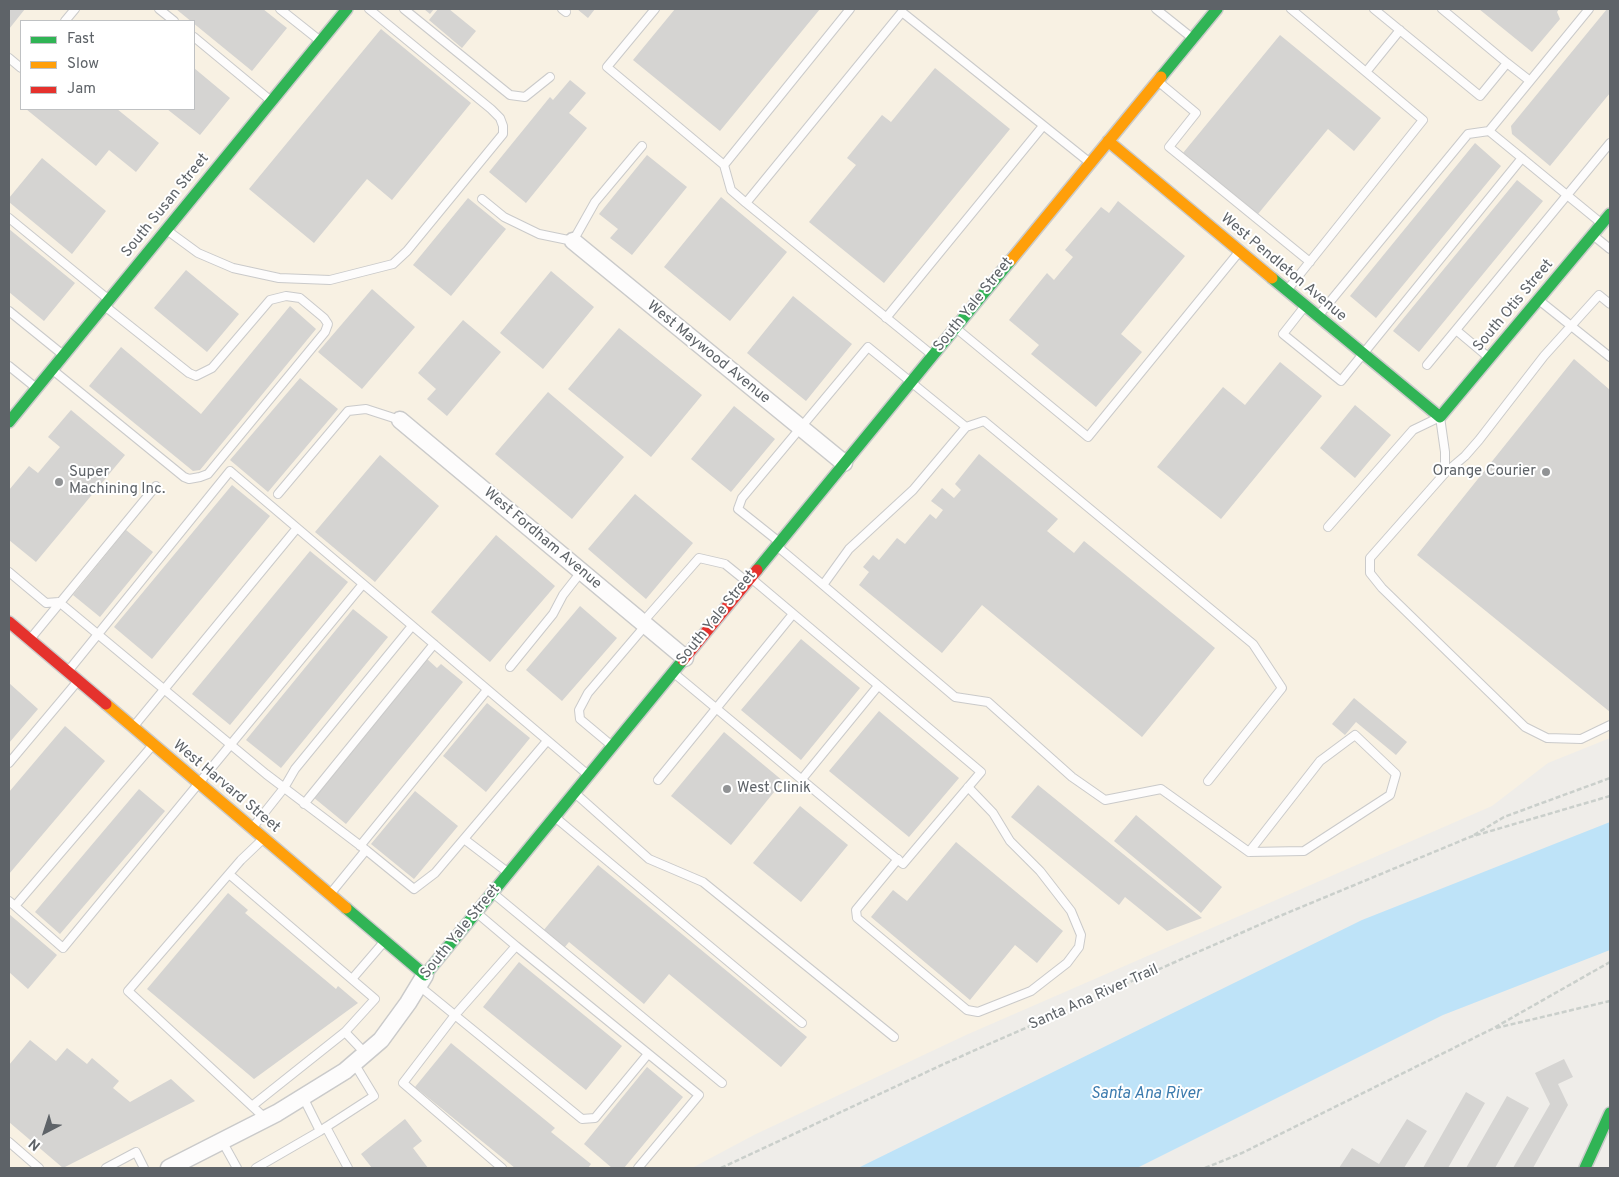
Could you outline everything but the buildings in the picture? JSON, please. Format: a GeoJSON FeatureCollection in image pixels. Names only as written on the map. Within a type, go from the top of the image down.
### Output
{"type":"FeatureCollection","features":[{"type":"Feature","properties":{"kind":"street","name":"South Susan Street"},"geometry":{"type":"LineString","coordinates":[[9,422],[347,9]]}},
{"type":"Feature","properties":{"kind":"street","name":"South Yale Street"},"geometry":{"type":"LineString","coordinates":[[169,1168],[266,1119],[303,1097],[360,1058],[381,1040],[408,1004],[421,980],[476,912],[1217,9]]}},
{"type":"Feature","properties":{"kind":"street","name":"West Pendleton Avenue"},"geometry":{"type":"LineString","coordinates":[[1108,141],[1440,417]]}},
{"type":"Feature","properties":{"kind":"street","name":"South Otis Street"},"geometry":{"type":"LineString","coordinates":[[1440,417],[1610,214]]}},
{"type":"Feature","properties":{"kind":"street","name":"West Maywood Avenue"},"geometry":{"type":"LineString","coordinates":[[573,241],[844,463]]}},
{"type":"Feature","properties":{"kind":"street","name":"West Fordham Avenue"},"geometry":{"type":"LineString","coordinates":[[400,420],[685,658]]}},
{"type":"Feature","properties":{"kind":"street","name":"West Harvard Street"},"geometry":{"type":"LineString","coordinates":[[9,622],[385,941],[421,980]]}},
{"type":"Feature","properties":{"kind":"street"},"geometry":{"type":"LineString","coordinates":[[1585,1168],[1610,1113]]}},
{"type":"Feature","properties":{"kind":"lane"},"geometry":{"type":"LineString","coordinates":[[66,20],[75,9]]}},
{"type":"Feature","properties":{"kind":"lane"},"geometry":{"type":"LineString","coordinates":[[159,9],[173,20]]}},
{"type":"Feature","properties":{"kind":"lane"},"geometry":{"type":"LineString","coordinates":[[280,9],[321,41]]}},
{"type":"Feature","properties":{"kind":"lane"},"geometry":{"type":"LineString","coordinates":[[166,230],[198,253],[233,268],[279,278],[330,280],[393,264],[407,250],[503,134],[503,126],[500,118],[492,109],[369,9]]}},
{"type":"Feature","properties":{"kind":"lane"},"geometry":{"type":"LineString","coordinates":[[404,9],[510,95],[525,97],[550,77]]}},
{"type":"Feature","properties":{"kind":"lane"},"geometry":{"type":"LineString","coordinates":[[654,9],[607,67],[724,166],[731,190],[933,356]]}},
{"type":"Feature","properties":{"kind":"lane"},"geometry":{"type":"LineString","coordinates":[[724,166],[850,9]]}},
{"type":"Feature","properties":{"kind":"lane"},"geometry":{"type":"LineString","coordinates":[[1156,9],[1193,38]]}},
{"type":"Feature","properties":{"kind":"lane"},"geometry":{"type":"LineString","coordinates":[[1287,291],[1423,120],[1291,9]]}},
{"type":"Feature","properties":{"kind":"lane"},"geometry":{"type":"LineString","coordinates":[[1374,9],[1480,96],[1507,63]]}},
{"type":"Feature","properties":{"kind":"lane"},"geometry":{"type":"LineString","coordinates":[[1442,9],[1530,81]]}},
{"type":"Feature","properties":{"kind":"lane"},"geometry":{"type":"LineString","coordinates":[[1318,316],[1468,134],[1489,131],[1589,9]]}},
{"type":"Feature","properties":{"kind":"lane"},"geometry":{"type":"LineString","coordinates":[[746,203],[902,12],[1090,163]]}},
{"type":"Feature","properties":{"kind":"lane"},"geometry":{"type":"LineString","coordinates":[[1366,72],[1400,30]]}},
{"type":"Feature","properties":{"kind":"lane"},"geometry":{"type":"LineString","coordinates":[[195,38],[272,101]]}},
{"type":"Feature","properties":{"kind":"lane"},"geometry":{"type":"LineString","coordinates":[[9,58],[20,67]]}},
{"type":"Feature","properties":{"kind":"lane"},"geometry":{"type":"LineString","coordinates":[[1158,81],[1196,113],[1169,147],[1310,262]]}},
{"type":"Feature","properties":{"kind":"lane"},"geometry":{"type":"LineString","coordinates":[[886,318],[1043,126]]}},
{"type":"Feature","properties":{"kind":"lane"},"geometry":{"type":"LineString","coordinates":[[1489,131],[1602,224]]}},
{"type":"Feature","properties":{"kind":"lane"},"geometry":{"type":"LineString","coordinates":[[1427,365],[1610,143]]}},
{"type":"Feature","properties":{"kind":"lane"},"geometry":{"type":"LineString","coordinates":[[482,199],[504,216],[539,234],[573,241],[595,202],[642,146]]}},
{"type":"Feature","properties":{"kind":"lane"},"geometry":{"type":"LineString","coordinates":[[1305,306],[1282,334],[1341,381],[1522,158]]}},
{"type":"Feature","properties":{"kind":"lane"},"geometry":{"type":"LineString","coordinates":[[9,218],[189,373],[196,376],[212,368],[270,300],[286,296],[300,298],[324,318],[328,324],[325,332],[208,474],[189,479],[184,477],[52,370]]}},
{"type":"Feature","properties":{"kind":"lane"},"geometry":{"type":"LineString","coordinates":[[1593,235],[1610,249]]}},
{"type":"Feature","properties":{"kind":"lane"},"geometry":{"type":"LineString","coordinates":[[956,328],[1088,437],[1240,252]]}},
{"type":"Feature","properties":{"kind":"lane"},"geometry":{"type":"LineString","coordinates":[[1610,304],[1599,295],[1571,325],[1501,409],[1479,440],[1465,456],[1445,473],[1370,558],[1370,573],[1382,588],[1525,727],[1547,738],[1581,739],[1610,726]]}},
{"type":"Feature","properties":{"kind":"lane"},"geometry":{"type":"LineString","coordinates":[[1539,300],[1610,358]]}},
{"type":"Feature","properties":{"kind":"lane"},"geometry":{"type":"LineString","coordinates":[[9,311],[64,355]]}},
{"type":"Feature","properties":{"kind":"lane"},"geometry":{"type":"LineString","coordinates":[[1456,330],[1490,358]]}},
{"type":"Feature","properties":{"kind":"lane"},"geometry":{"type":"LineString","coordinates":[[966,427],[868,347],[742,498],[738,509],[823,585],[955,697],[988,702],[1072,777],[1105,800],[1161,789],[1249,852],[1304,851],[1390,795],[1396,774],[1355,735],[1320,761],[1249,852]]}},
{"type":"Feature","properties":{"kind":"lane"},"geometry":{"type":"LineString","coordinates":[[9,366],[36,389]]}},
{"type":"Feature","properties":{"kind":"lane"},"geometry":{"type":"LineString","coordinates":[[278,494],[348,411],[366,409],[400,420]]}},
{"type":"Feature","properties":{"kind":"lane"},"geometry":{"type":"LineString","coordinates":[[1328,527],[1413,430],[1440,417],[1445,452],[1445,473]]}},
{"type":"Feature","properties":{"kind":"lane"},"geometry":{"type":"LineString","coordinates":[[823,585],[850,549],[913,490],[966,427],[984,421],[1253,644],[1282,688],[1208,781]]}},
{"type":"Feature","properties":{"kind":"lane"},"geometry":{"type":"LineString","coordinates":[[67,672],[230,471],[589,775]]}},
{"type":"Feature","properties":{"kind":"lane"},"geometry":{"type":"LineString","coordinates":[[30,640],[59,602],[156,486]]}},
{"type":"Feature","properties":{"kind":"lane"},"geometry":{"type":"LineString","coordinates":[[133,727],[297,528]]}},
{"type":"Feature","properties":{"kind":"lane"},"geometry":{"type":"LineString","coordinates":[[612,746],[580,719],[579,710],[588,692],[699,558],[725,564],[794,614],[981,772],[903,864],[673,672]]}},
{"type":"Feature","properties":{"kind":"lane"},"geometry":{"type":"LineString","coordinates":[[9,572],[46,603],[59,602],[284,788],[363,848],[414,890],[435,873],[547,741]]}},
{"type":"Feature","properties":{"kind":"lane"},"geometry":{"type":"LineString","coordinates":[[510,667],[553,614],[562,595],[581,572]]}},
{"type":"Feature","properties":{"kind":"lane"},"geometry":{"type":"LineString","coordinates":[[153,744],[12,904],[63,948],[363,584]]}},
{"type":"Feature","properties":{"kind":"lane"},"geometry":{"type":"LineString","coordinates":[[658,780],[794,614]]}},
{"type":"Feature","properties":{"kind":"lane"},"geometry":{"type":"LineString","coordinates":[[252,829],[284,788],[295,768],[412,626]]}},
{"type":"Feature","properties":{"kind":"lane"},"geometry":{"type":"LineString","coordinates":[[304,804],[434,644]]}},
{"type":"Feature","properties":{"kind":"lane"},"geometry":{"type":"LineString","coordinates":[[9,763],[78,681]]}},
{"type":"Feature","properties":{"kind":"lane"},"geometry":{"type":"LineString","coordinates":[[802,780],[878,686]]}},
{"type":"Feature","properties":{"kind":"lane"},"geometry":{"type":"LineString","coordinates":[[330,895],[363,848],[487,690]]}},
{"type":"Feature","properties":{"kind":"lane"},"geometry":{"type":"LineString","coordinates":[[898,859],[856,910],[857,918],[968,1010],[978,1012],[1031,991],[1067,963],[1079,947],[1081,935],[1071,911],[1040,870],[1010,842],[993,813],[968,787]]}},
{"type":"Feature","properties":{"kind":"lane"},"geometry":{"type":"LineString","coordinates":[[575,792],[649,859],[703,882],[894,1038]]}},
{"type":"Feature","properties":{"kind":"lane"},"geometry":{"type":"LineString","coordinates":[[555,817],[802,1023]]}},
{"type":"Feature","properties":{"kind":"lane"},"geometry":{"type":"LineString","coordinates":[[263,838],[128,991],[266,1119]]}},
{"type":"Feature","properties":{"kind":"lane"},"geometry":{"type":"LineString","coordinates":[[464,839],[509,873]]}},
{"type":"Feature","properties":{"kind":"lane"},"geometry":{"type":"LineString","coordinates":[[230,874],[374,999],[345,1032],[252,1106]]}},
{"type":"Feature","properties":{"kind":"lane"},"geometry":{"type":"LineString","coordinates":[[492,893],[722,1083]]}},
{"type":"Feature","properties":{"kind":"lane"},"geometry":{"type":"LineString","coordinates":[[476,912],[699,1095],[638,1168]]}},
{"type":"Feature","properties":{"kind":"lane"},"geometry":{"type":"LineString","coordinates":[[352,979],[385,941]]}},
{"type":"Feature","properties":{"kind":"lane"},"geometry":{"type":"LineString","coordinates":[[502,1168],[403,1083],[456,1015],[516,946]]}},
{"type":"Feature","properties":{"kind":"lane"},"geometry":{"type":"LineString","coordinates":[[421,980],[456,1015],[582,1119],[595,1118],[648,1054]]}},
{"type":"Feature","properties":{"kind":"lane"},"geometry":{"type":"LineString","coordinates":[[256,1168],[323,1129],[374,1096],[360,1058],[345,1032]]}},
{"type":"Feature","properties":{"kind":"lane"},"geometry":{"type":"LineString","coordinates":[[303,1097],[348,1168]]}},
{"type":"Feature","properties":{"kind":"lane"},"geometry":{"type":"LineString","coordinates":[[222,1141],[237,1168]]}},
{"type":"Feature","properties":{"kind":"lane"},"geometry":{"type":"LineString","coordinates":[[9,1142],[39,1168]]}},
{"type":"Feature","properties":{"kind":"lane"},"geometry":{"type":"LineString","coordinates":[[106,1168],[136,1152],[144,1168]]}},
{"type":"Feature","properties":{"kind":"path","name":"Santa Ana River Trail"},"geometry":{"type":"LineString","coordinates":[[1470,837],[1504,818],[1610,778]]}},
{"type":"Feature","properties":{"kind":"path","name":"Santa Ana River Trail"},"geometry":{"type":"LineString","coordinates":[[721,1168],[946,1063],[1275,918],[1470,837],[1610,796]]}},
{"type":"Feature","properties":{"kind":"path"},"geometry":{"type":"LineString","coordinates":[[1205,1168],[1242,1153],[1492,1029],[1610,962]]}},
{"type":"Feature","properties":{"kind":"path"},"geometry":{"type":"LineString","coordinates":[[1492,1029],[1610,1001]]}},
{"type":"Feature","properties":{"kind":"shaded area"},"geometry":{"type":"Polygon","coordinates":[[[9,9],[1610,9],[1610,738],[1548,763],[1492,806],[966,1035],[754,1135],[692,1168],[9,1168],[9,9]]]}},
{"type":"Feature","properties":{"kind":"water","name":"Santa Ana River"},"geometry":{"type":"Polygon","coordinates":[[[1610,822],[1610,950],[1443,1015],[1137,1168],[858,1168],[1362,920],[1610,822]]]}},
{"type":"Feature","properties":{"kind":"traffic: fast"},"geometry":{"type":"LineString","coordinates":[[9,422],[347,9]]}},
{"type":"Feature","properties":{"kind":"traffic: fast"},"geometry":{"type":"LineString","coordinates":[[1161,77],[1217,9]]}},
{"type":"Feature","properties":{"kind":"traffic: fast"},"geometry":{"type":"LineString","coordinates":[[1272,278],[1440,417],[1610,214]]}},
{"type":"Feature","properties":{"kind":"traffic: fast"},"geometry":{"type":"LineString","coordinates":[[757,570],[1011,260]]}},
{"type":"Feature","properties":{"kind":"traffic: fast"},"geometry":{"type":"LineString","coordinates":[[346,908],[425,975],[683,660]]}},
{"type":"Feature","properties":{"kind":"traffic: fast"},"geometry":{"type":"LineString","coordinates":[[1585,1168],[1610,1113]]}},
{"type":"Feature","properties":{"kind":"traffic: slow"},"geometry":{"type":"LineString","coordinates":[[1011,260],[1161,77]]}},
{"type":"Feature","properties":{"kind":"traffic: slow"},"geometry":{"type":"LineString","coordinates":[[1108,141],[1272,278]]}},
{"type":"Feature","properties":{"kind":"traffic: slow"},"geometry":{"type":"LineString","coordinates":[[106,704],[346,908]]}},
{"type":"Feature","properties":{"kind":"traffic: jam"},"geometry":{"type":"LineString","coordinates":[[683,660],[757,570]]}},
{"type":"Feature","properties":{"kind":"traffic: jam"},"geometry":{"type":"LineString","coordinates":[[9,622],[106,704]]}},
{"type":"Feature","properties":{"kind":"place","name":"Orange Courier"},"geometry":{"type":"Point","coordinates":[1546,472]}},
{"type":"Feature","properties":{"kind":"place","name":"Super Machining Inc."},"geometry":{"type":"Point","coordinates":[59,482]}},
{"type":"Feature","properties":{"kind":"place","name":"West Clinik"},"geometry":{"type":"Point","coordinates":[727,789]}}]}
